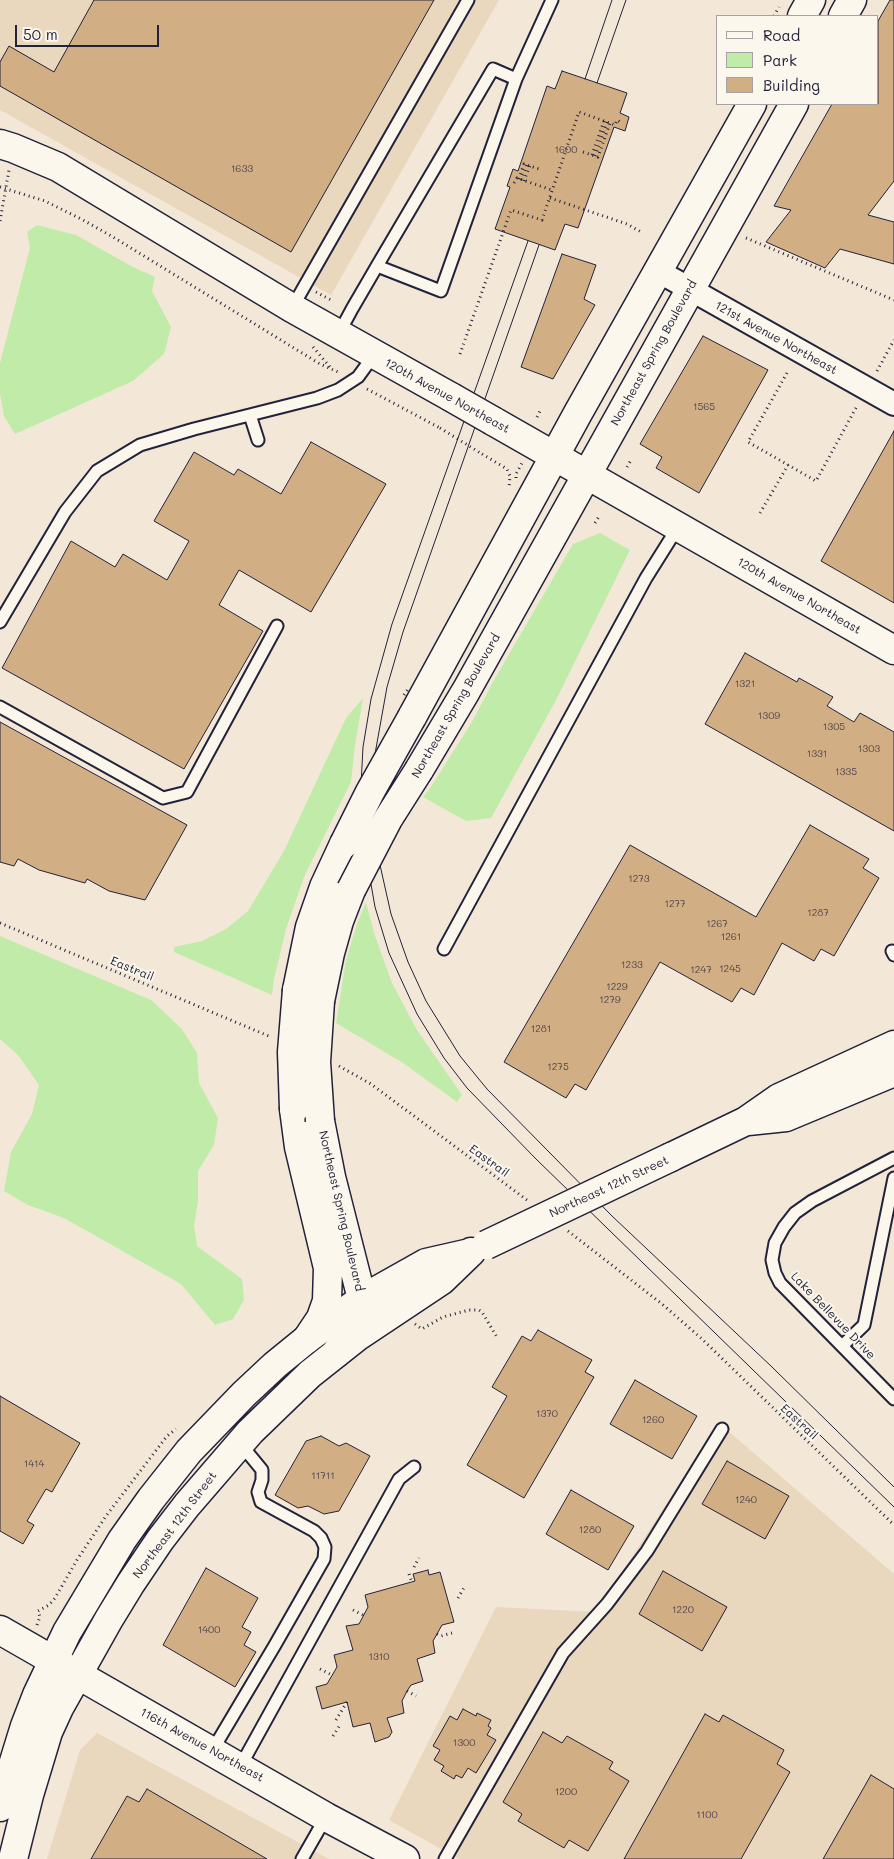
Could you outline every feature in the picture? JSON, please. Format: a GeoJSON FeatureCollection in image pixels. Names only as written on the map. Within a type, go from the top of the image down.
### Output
{"type":"FeatureCollection","features":[{"type":"Feature","properties":{"kind":"street"},"geometry":{"type":"LineString","coordinates":[[803,15],[811,0]]}},
{"type":"Feature","properties":{"kind":"street"},"geometry":{"type":"LineString","coordinates":[[843,15],[852,0]]}},
{"type":"Feature","properties":{"kind":"street","name":"Northeast Spring Boulevard"},"geometry":{"type":"LineString","coordinates":[[336,1353],[354,1325],[362,1299],[331,1177],[320,1121],[316,1062],[308,995],[310,928],[324,886],[370,792],[751,105]]}},
{"type":"Feature","properties":{"kind":"street","name":"Northeast Spring Boulevard"},"geometry":{"type":"LineString","coordinates":[[307,1339],[321,1318],[327,1301],[328,1268],[299,1147],[294,1109],[292,1052],[308,995],[330,953],[339,921],[351,890],[384,826],[449,722],[793,105]]}},
{"type":"Feature","properties":{"kind":"street","name":"120th Avenue Northeast"},"geometry":{"type":"LineString","coordinates":[[7,146],[58,167],[374,356],[451,397],[894,650]]}},
{"type":"Feature","properties":{"kind":"street","name":"121st Avenue Northeast"},"geometry":{"type":"LineString","coordinates":[[658,271],[894,404]]}},
{"type":"Feature","properties":{"kind":"street","name":"Northeast 12th Street"},"geometry":{"type":"LineString","coordinates":[[0,1807],[25,1726],[53,1660],[74,1619],[122,1540],[170,1474],[195,1445],[275,1365],[362,1299],[426,1263],[478,1249],[746,1121],[779,1098],[894,1044]]}},
{"type":"Feature","properties":{"kind":"street","name":"Northeast 12th Street"},"geometry":{"type":"LineString","coordinates":[[746,1121],[786,1117],[894,1072]]}},
{"type":"Feature","properties":{"kind":"street","name":"Northeast 12th Street"},"geometry":{"type":"LineString","coordinates":[[13,1859],[29,1795],[48,1732],[77,1674],[131,1583],[160,1540],[238,1445],[272,1410],[336,1353],[442,1280],[478,1249]]}},
{"type":"Feature","properties":{"kind":"street","name":"116th Avenue Northeast"},"geometry":{"type":"LineString","coordinates":[[0,1630],[326,1817],[405,1859]]}},
{"type":"Feature","properties":{"kind":"lane"},"geometry":{"type":"LineString","coordinates":[[292,308],[468,0]]}},
{"type":"Feature","properties":{"kind":"lane"},"geometry":{"type":"LineString","coordinates":[[377,266],[441,291],[516,79],[552,0]]}},
{"type":"Feature","properties":{"kind":"lane"},"geometry":{"type":"LineString","coordinates":[[338,335],[493,69],[516,79]]}},
{"type":"Feature","properties":{"kind":"lane"},"geometry":{"type":"LineString","coordinates":[[0,622],[65,512],[97,471],[140,446],[317,398],[338,390],[358,377],[374,356]]}},
{"type":"Feature","properties":{"kind":"lane"},"geometry":{"type":"LineString","coordinates":[[250,415],[258,440]]}},
{"type":"Feature","properties":{"kind":"lane"},"geometry":{"type":"LineString","coordinates":[[444,949],[646,578],[678,527]]}},
{"type":"Feature","properties":{"kind":"lane"},"geometry":{"type":"LineString","coordinates":[[0,707],[163,798],[187,792],[277,626]]}},
{"type":"Feature","properties":{"kind":"lane"},"geometry":{"type":"LineString","coordinates":[[842,1346],[864,1325],[894,1176],[891,1160]]}},
{"type":"Feature","properties":{"kind":"lane","name":"Lake Bellevue Drive"},"geometry":{"type":"LineString","coordinates":[[891,1160],[812,1200],[795,1213],[775,1243],[772,1260],[775,1274],[780,1283],[894,1399]]}},
{"type":"Feature","properties":{"kind":"lane"},"geometry":{"type":"LineString","coordinates":[[445,1859],[562,1653],[607,1604],[647,1551],[722,1430]]}},
{"type":"Feature","properties":{"kind":"lane"},"geometry":{"type":"LineString","coordinates":[[212,1751],[324,1559],[325,1548],[321,1538],[314,1532],[261,1502],[258,1492],[262,1480],[262,1470],[238,1445]]}},
{"type":"Feature","properties":{"kind":"lane"},"geometry":{"type":"LineString","coordinates":[[240,1767],[399,1479],[414,1467]]}},
{"type":"Feature","properties":{"kind":"lane"},"geometry":{"type":"LineString","coordinates":[[302,1859],[326,1817]]}},
{"type":"Feature","properties":{"kind":"path"},"geometry":{"type":"LineString","coordinates":[[460,354],[511,210],[542,220],[579,112],[615,124],[616,120],[620,122]]}},
{"type":"Feature","properties":{"kind":"path"},"geometry":{"type":"LineString","coordinates":[[594,156],[607,122]]}},
{"type":"Feature","properties":{"kind":"path"},"geometry":{"type":"LineString","coordinates":[[583,152],[598,157],[607,122]]}},
{"type":"Feature","properties":{"kind":"path"},"geometry":{"type":"LineString","coordinates":[[0,221],[6,189],[7,146]]}},
{"type":"Feature","properties":{"kind":"path"},"geometry":{"type":"LineString","coordinates":[[521,180],[524,164],[542,170]]}},
{"type":"Feature","properties":{"kind":"path"},"geometry":{"type":"LineString","coordinates":[[521,180],[528,165]]}},
{"type":"Feature","properties":{"kind":"path"},"geometry":{"type":"LineString","coordinates":[[514,182],[517,178],[552,190]]}},
{"type":"Feature","properties":{"kind":"path"},"geometry":{"type":"LineString","coordinates":[[0,187],[45,202],[83,220],[320,364],[440,428],[507,469],[510,476],[509,491]]}},
{"type":"Feature","properties":{"kind":"path"},"geometry":{"type":"LineString","coordinates":[[550,198],[627,224],[641,232]]}},
{"type":"Feature","properties":{"kind":"path"},"geometry":{"type":"LineString","coordinates":[[746,238],[894,300]]}},
{"type":"Feature","properties":{"kind":"path"},"geometry":{"type":"LineString","coordinates":[[307,340],[330,368]]}},
{"type":"Feature","properties":{"kind":"path"},"geometry":{"type":"LineString","coordinates":[[875,375],[894,340]]}},
{"type":"Feature","properties":{"kind":"path"},"geometry":{"type":"LineString","coordinates":[[787,373],[748,442],[816,481],[859,403]]}},
{"type":"Feature","properties":{"kind":"path"},"geometry":{"type":"LineString","coordinates":[[537,416],[540,411]]}},
{"type":"Feature","properties":{"kind":"path"},"geometry":{"type":"LineString","coordinates":[[627,467],[631,460]]}},
{"type":"Feature","properties":{"kind":"path"},"geometry":{"type":"LineString","coordinates":[[507,469],[510,463]]}},
{"type":"Feature","properties":{"kind":"path"},"geometry":{"type":"LineString","coordinates":[[760,512],[788,465]]}},
{"type":"Feature","properties":{"kind":"path"},"geometry":{"type":"LineString","coordinates":[[595,523],[600,515]]}},
{"type":"Feature","properties":{"kind":"path"},"geometry":{"type":"LineString","coordinates":[[408,689],[412,680]]}},
{"type":"Feature","properties":{"kind":"path","name":"Eastrail"},"geometry":{"type":"LineString","coordinates":[[0,923],[276,1040]]}},
{"type":"Feature","properties":{"kind":"path","name":"Eastrail"},"geometry":{"type":"LineString","coordinates":[[330,1062],[371,1084],[531,1203]]}},
{"type":"Feature","properties":{"kind":"path","name":"Eastrail"},"geometry":{"type":"LineString","coordinates":[[562,1226],[662,1304],[894,1524]]}},
{"type":"Feature","properties":{"kind":"path"},"geometry":{"type":"LineString","coordinates":[[414,1323],[422,1329],[443,1317],[469,1310],[479,1310],[498,1339]]}},
{"type":"Feature","properties":{"kind":"path"},"geometry":{"type":"LineString","coordinates":[[414,1567],[419,1558]]}},
{"type":"Feature","properties":{"kind":"path"},"geometry":{"type":"LineString","coordinates":[[410,1574],[412,1582]]}},
{"type":"Feature","properties":{"kind":"path"},"geometry":{"type":"LineString","coordinates":[[458,1598],[464,1586]]}},
{"type":"Feature","properties":{"kind":"path"},"geometry":{"type":"LineString","coordinates":[[353,1610],[363,1615]]}},
{"type":"Feature","properties":{"kind":"path"},"geometry":{"type":"LineString","coordinates":[[38,1611],[40,1617]]}},
{"type":"Feature","properties":{"kind":"path"},"geometry":{"type":"LineString","coordinates":[[436,1634],[441,1636],[452,1633]]}},
{"type":"Feature","properties":{"kind":"path"},"geometry":{"type":"LineString","coordinates":[[320,1669],[332,1676]]}},
{"type":"Feature","properties":{"kind":"path"},"geometry":{"type":"LineString","coordinates":[[407,1691],[416,1696]]}},
{"type":"Feature","properties":{"kind":"path"},"geometry":{"type":"LineString","coordinates":[[336,1720],[347,1702]]}},
{"type":"Feature","properties":{"kind":"path"},"geometry":{"type":"LineString","coordinates":[[333,1736],[340,1725]]}},
{"type":"Feature","properties":{"kind":"shaded area"},"geometry":{"type":"Polygon","coordinates":[[[0,0],[499,0],[331,295],[0,110],[0,0]]]}},
{"type":"Feature","properties":{"kind":"shaded area"},"geometry":{"type":"Polygon","coordinates":[[[719,1423],[894,1574],[894,1859],[459,1859],[389,1820],[496,1607],[596,1612],[719,1423]]]}},
{"type":"Feature","properties":{"kind":"shaded area"},"geometry":{"type":"Polygon","coordinates":[[[97,1733],[329,1859],[47,1859],[80,1750],[97,1733]]]}},
{"type":"Feature","properties":{"kind":"green space"},"geometry":{"type":"Polygon","coordinates":[[[37,225],[76,235],[155,277],[152,291],[171,327],[164,354],[133,381],[15,434],[4,416],[0,393],[0,363],[30,248],[27,232],[37,225]]]}},
{"type":"Feature","properties":{"kind":"green space"},"geometry":{"type":"Polygon","coordinates":[[[600,533],[630,550],[555,702],[491,818],[466,821],[423,797],[473,720],[494,680],[573,544],[600,533]]]}},
{"type":"Feature","properties":{"kind":"green space"},"geometry":{"type":"Polygon","coordinates":[[[363,698],[351,782],[304,877],[286,929],[272,995],[174,952],[174,947],[202,941],[226,929],[248,911],[284,851],[346,718],[363,698]]]}},
{"type":"Feature","properties":{"kind":"green space"},"geometry":{"type":"Polygon","coordinates":[[[366,902],[374,933],[392,983],[417,1030],[462,1095],[457,1102],[403,1063],[336,1023],[346,960],[366,902]]]}},
{"type":"Feature","properties":{"kind":"green space"},"geometry":{"type":"Polygon","coordinates":[[[0,936],[151,1000],[182,1029],[197,1053],[199,1083],[218,1118],[214,1145],[198,1171],[198,1201],[194,1226],[197,1246],[242,1279],[244,1300],[233,1319],[215,1325],[181,1284],[64,1218],[28,1205],[4,1191],[11,1152],[32,1114],[39,1085],[18,1055],[0,1039],[0,936]]]}},
{"type":"Feature","properties":{"kind":"building"},"geometry":{"type":"Polygon","coordinates":[[[94,0],[434,0],[291,252],[0,86],[0,62],[9,46],[54,72],[94,0]]]}},
{"type":"Feature","properties":{"kind":"building"},"geometry":{"type":"Polygon","coordinates":[[[890,0],[894,0],[894,181],[868,215],[894,222],[894,264],[840,249],[825,268],[766,242],[791,210],[774,206],[831,105],[879,105],[879,19],[890,0]]]}},
{"type":"Feature","properties":{"kind":"building"},"geometry":{"type":"Polygon","coordinates":[[[562,71],[627,93],[620,113],[629,117],[625,131],[614,127],[578,228],[565,224],[555,250],[495,229],[510,187],[507,186],[513,169],[518,171],[547,86],[555,89],[562,71]]]}},
{"type":"Feature","properties":{"kind":"building"},"geometry":{"type":"Polygon","coordinates":[[[562,254],[596,265],[584,299],[595,305],[553,379],[521,367],[562,254]]]}},
{"type":"Feature","properties":{"kind":"building"},"geometry":{"type":"Polygon","coordinates":[[[703,336],[768,370],[699,493],[656,468],[662,457],[640,444],[703,336]]]}},
{"type":"Feature","properties":{"kind":"building"},"geometry":{"type":"Polygon","coordinates":[[[894,431],[894,603],[821,561],[894,431]]]}},
{"type":"Feature","properties":{"kind":"building"},"geometry":{"type":"Polygon","coordinates":[[[311,442],[386,484],[311,612],[239,570],[219,605],[263,631],[184,769],[2,668],[71,541],[115,567],[123,554],[167,580],[189,541],[154,521],[194,452],[234,475],[238,469],[281,494],[311,442]]]}},
{"type":"Feature","properties":{"kind":"building"},"geometry":{"type":"Polygon","coordinates":[[[745,653],[797,682],[799,678],[833,697],[827,706],[854,722],[860,713],[894,732],[894,831],[705,724],[745,653]]]}},
{"type":"Feature","properties":{"kind":"building"},"geometry":{"type":"Polygon","coordinates":[[[0,722],[187,825],[145,900],[109,891],[87,879],[85,883],[39,870],[18,859],[14,866],[0,862],[0,722]]]}},
{"type":"Feature","properties":{"kind":"building"},"geometry":{"type":"Polygon","coordinates":[[[810,825],[869,859],[863,868],[879,878],[834,956],[821,949],[814,961],[782,943],[754,995],[741,988],[732,1002],[660,962],[586,1090],[575,1084],[566,1098],[504,1062],[630,845],[756,917],[810,825]]]}},
{"type":"Feature","properties":{"kind":"building"},"geometry":{"type":"Polygon","coordinates":[[[538,1330],[592,1360],[585,1372],[594,1377],[524,1498],[467,1465],[507,1396],[492,1387],[522,1336],[531,1341],[538,1330]]]}},
{"type":"Feature","properties":{"kind":"building"},"geometry":{"type":"Polygon","coordinates":[[[635,1380],[697,1416],[672,1459],[610,1424],[635,1380]]]}},
{"type":"Feature","properties":{"kind":"building"},"geometry":{"type":"Polygon","coordinates":[[[0,1396],[80,1443],[52,1492],[46,1489],[27,1521],[34,1525],[23,1544],[0,1531],[0,1396]]]}},
{"type":"Feature","properties":{"kind":"building"},"geometry":{"type":"Polygon","coordinates":[[[321,1436],[339,1446],[346,1443],[370,1456],[339,1511],[324,1514],[308,1506],[298,1508],[275,1495],[306,1441],[321,1436]]]}},
{"type":"Feature","properties":{"kind":"building"},"geometry":{"type":"Polygon","coordinates":[[[727,1461],[789,1496],[765,1539],[702,1504],[727,1461]]]}},
{"type":"Feature","properties":{"kind":"building"},"geometry":{"type":"Polygon","coordinates":[[[571,1490],[634,1526],[608,1570],[546,1534],[571,1490]]]}},
{"type":"Feature","properties":{"kind":"building"},"geometry":{"type":"Polygon","coordinates":[[[206,1568],[258,1598],[242,1627],[251,1632],[244,1645],[256,1652],[235,1687],[163,1645],[206,1568]]]}},
{"type":"Feature","properties":{"kind":"building"},"geometry":{"type":"Polygon","coordinates":[[[428,1570],[429,1575],[440,1572],[454,1622],[442,1625],[433,1641],[435,1653],[417,1659],[423,1681],[411,1685],[407,1691],[402,1701],[404,1713],[387,1718],[392,1732],[389,1737],[375,1742],[370,1723],[353,1727],[347,1702],[322,1709],[316,1687],[327,1684],[337,1667],[334,1655],[353,1650],[346,1626],[359,1624],[368,1607],[365,1595],[415,1581],[413,1574],[428,1570]]]}},
{"type":"Feature","properties":{"kind":"building"},"geometry":{"type":"Polygon","coordinates":[[[663,1571],[727,1607],[702,1651],[639,1614],[663,1571]]]}},
{"type":"Feature","properties":{"kind":"building"},"geometry":{"type":"Polygon","coordinates":[[[463,1709],[476,1716],[477,1713],[491,1720],[488,1726],[491,1728],[487,1735],[496,1740],[476,1773],[468,1768],[462,1778],[456,1775],[454,1779],[441,1771],[444,1766],[434,1760],[440,1750],[433,1746],[450,1716],[457,1720],[463,1709]]]}},
{"type":"Feature","properties":{"kind":"building"},"geometry":{"type":"Polygon","coordinates":[[[705,1714],[719,1722],[723,1715],[784,1750],[777,1764],[790,1772],[741,1859],[624,1859],[705,1714]]]}},
{"type":"Feature","properties":{"kind":"building"},"geometry":{"type":"Polygon","coordinates":[[[543,1732],[562,1743],[567,1736],[613,1762],[609,1769],[629,1781],[588,1851],[569,1840],[564,1848],[518,1821],[522,1814],[503,1802],[543,1732]]]}},
{"type":"Feature","properties":{"kind":"building"},"geometry":{"type":"Polygon","coordinates":[[[871,1775],[894,1789],[894,1859],[823,1859],[871,1775]]]}},
{"type":"Feature","properties":{"kind":"building"},"geometry":{"type":"Polygon","coordinates":[[[147,1789],[267,1859],[91,1859],[127,1796],[139,1802],[147,1789]]]}},
{"type":"Feature","properties":{"kind":"tram line"},"geometry":{"type":"LineString","coordinates":[[585,79],[612,0]]}},
{"type":"Feature","properties":{"kind":"tram line"},"geometry":{"type":"LineString","coordinates":[[597,83],[626,0]]}},
{"type":"Feature","properties":{"kind":"tram line"},"geometry":{"type":"LineString","coordinates":[[528,241],[392,624],[371,699],[363,747],[361,785],[365,850],[375,907],[389,953],[417,1014],[444,1058],[467,1088],[536,1159],[894,1507]]}},
{"type":"Feature","properties":{"kind":"tram line"},"geometry":{"type":"LineString","coordinates":[[539,245],[403,632],[387,687],[375,754],[374,789],[380,865],[391,914],[408,962],[426,1001],[460,1056],[487,1089],[612,1216],[772,1367],[894,1487]]}}]}
